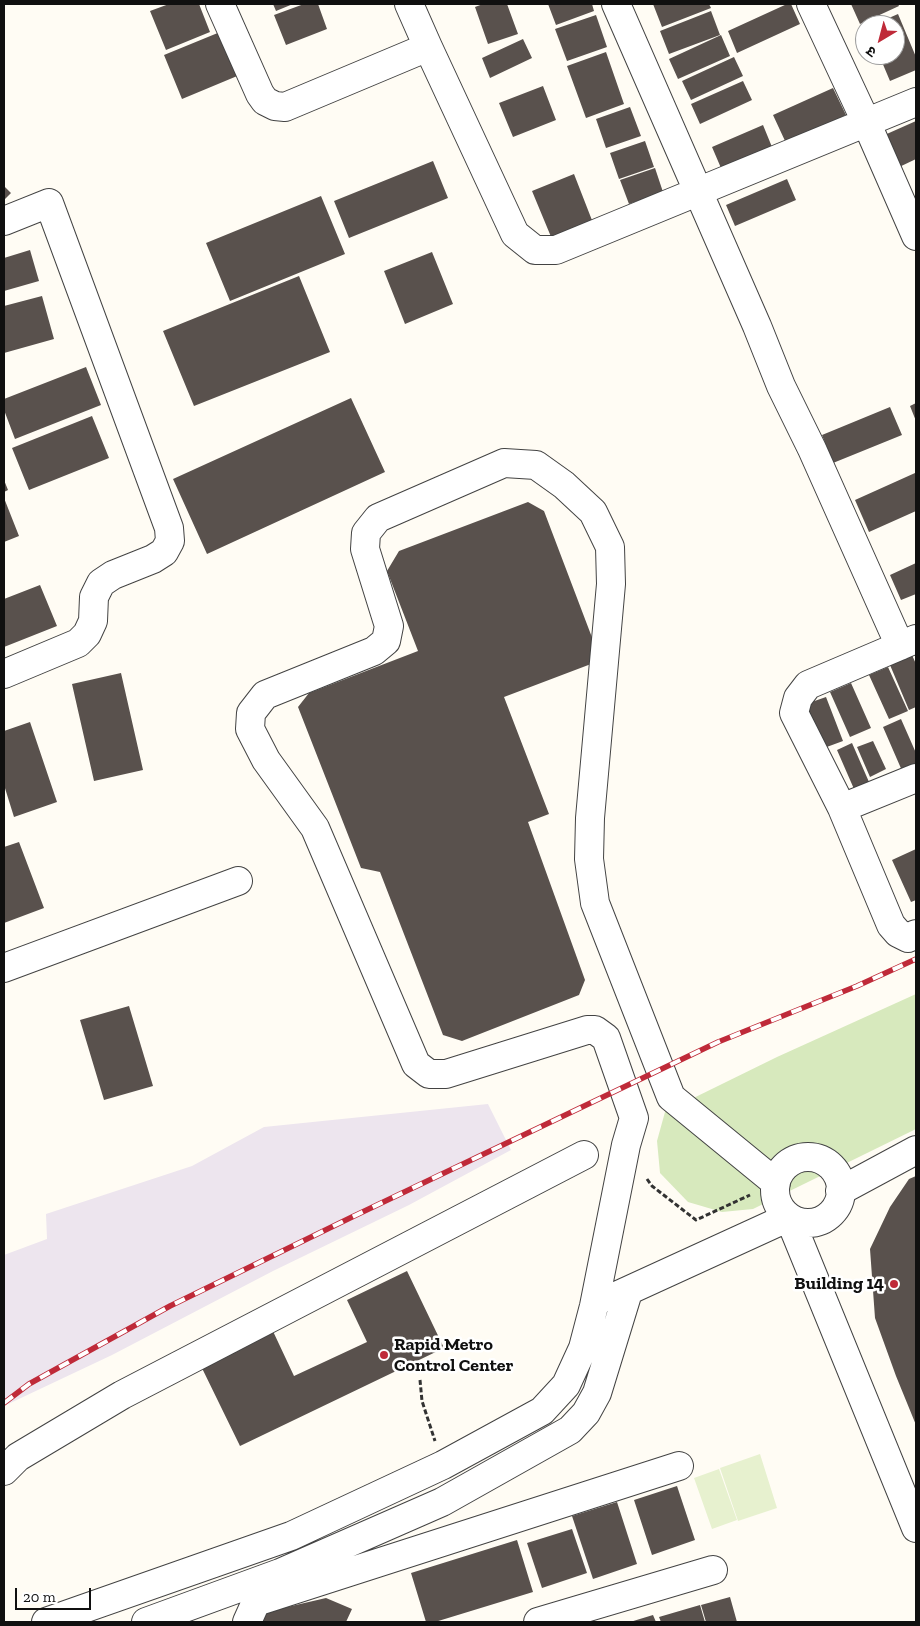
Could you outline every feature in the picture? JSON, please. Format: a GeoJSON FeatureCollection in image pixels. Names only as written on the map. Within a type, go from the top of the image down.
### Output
{"type":"FeatureCollection","features":[{"type":"Feature","properties":{"kind":"street"},"geometry":{"type":"LineString","coordinates":[[220,4],[260,94],[264,100],[274,106],[285,107],[428,48]]}},
{"type":"Feature","properties":{"kind":"street"},"geometry":{"type":"LineString","coordinates":[[409,4],[515,234],[536,250],[556,250],[867,124],[916,102]]}},
{"type":"Feature","properties":{"kind":"street"},"geometry":{"type":"LineString","coordinates":[[616,4],[757,326],[781,386],[908,643],[808,685],[798,698],[794,712],[842,808],[891,925],[898,933],[908,938],[916,934]]}},
{"type":"Feature","properties":{"kind":"street"},"geometry":{"type":"LineString","coordinates":[[811,4],[867,124],[916,236]]}},
{"type":"Feature","properties":{"kind":"street"},"geometry":{"type":"LineString","coordinates":[[4,221],[49,202],[169,528],[170,541],[164,552],[153,559],[113,575],[101,583],[94,597],[93,621],[87,634],[78,643],[4,674]]}},
{"type":"Feature","properties":{"kind":"street"},"geometry":{"type":"LineString","coordinates":[[46,1622],[291,1536],[443,1465],[542,1411],[566,1385],[583,1348],[594,1306],[626,1145],[634,1118],[606,1038],[595,1030],[586,1030],[446,1074],[429,1074],[416,1064],[314,828],[266,760],[250,729],[251,713],[266,695],[374,651],[386,640],[389,626],[365,550],[366,533],[378,518],[504,463],[536,465],[564,485],[593,512],[610,547],[612,584],[590,818],[589,859],[595,903],[671,1097],[776,1183]]}},
{"type":"Feature","properties":{"kind":"street"},"geometry":{"type":"LineString","coordinates":[[842,808],[916,778]]}},
{"type":"Feature","properties":{"kind":"street"},"geometry":{"type":"LineString","coordinates":[[4,968],[238,881]]}},
{"type":"Feature","properties":{"kind":"street"},"geometry":{"type":"LineString","coordinates":[[634,1118],[671,1097]]}},
{"type":"Feature","properties":{"kind":"street"},"geometry":{"type":"LineString","coordinates":[[840,1191],[916,1150]]}},
{"type":"Feature","properties":{"kind":"street"},"geometry":{"type":"LineString","coordinates":[[4,1471],[18,1457],[122,1395],[584,1155]]}},
{"type":"Feature","properties":{"kind":"street"},"geometry":{"type":"LineString","coordinates":[[594,1306],[789,1218],[799,1222],[811,1223],[822,1220],[830,1214],[840,1196],[837,1176],[823,1162],[813,1158],[802,1158],[793,1161],[784,1168],[777,1177],[776,1200],[781,1210],[789,1218],[916,1528]]}},
{"type":"Feature","properties":{"kind":"street"},"geometry":{"type":"LineString","coordinates":[[146,1622],[289,1569],[442,1502],[570,1430],[586,1413],[597,1393],[628,1292]]}},
{"type":"Feature","properties":{"kind":"street"},"geometry":{"type":"LineString","coordinates":[[483,1444],[499,1470]]}},
{"type":"Feature","properties":{"kind":"street"},"geometry":{"type":"LineString","coordinates":[[247,1622],[256,1602],[679,1466]]}},
{"type":"Feature","properties":{"kind":"street"},"geometry":{"type":"LineString","coordinates":[[538,1622],[604,1613],[713,1570]]}},
{"type":"Feature","properties":{"kind":"path"},"geometry":{"type":"LineString","coordinates":[[626,1145],[652,1186],[696,1220],[776,1183]]}},
{"type":"Feature","properties":{"kind":"path"},"geometry":{"type":"LineString","coordinates":[[420,1380],[422,1401],[443,1465]]}},
{"type":"Feature","properties":{"kind":"shaded area"},"geometry":{"type":"Polygon","coordinates":[[[488,1104],[511,1150],[409,1205],[273,1271],[112,1355],[4,1406],[4,1255],[47,1239],[46,1214],[192,1166],[264,1127],[488,1104]]]}},
{"type":"Feature","properties":{"kind":"green space"},"geometry":{"type":"Polygon","coordinates":[[[916,994],[916,1129],[753,1209],[722,1212],[688,1202],[660,1173],[657,1141],[665,1112],[777,1057],[916,994]]]}},
{"type":"Feature","properties":{"kind":"green space"},"geometry":{"type":"Polygon","coordinates":[[[760,1454],[777,1508],[738,1521],[720,1468],[760,1454]]]}},
{"type":"Feature","properties":{"kind":"green space"},"geometry":{"type":"Polygon","coordinates":[[[719,1469],[737,1520],[712,1529],[694,1478],[719,1469]]]}},
{"type":"Feature","properties":{"kind":"building"},"geometry":{"type":"Polygon","coordinates":[[[169,4],[199,4],[210,32],[166,50],[150,11],[169,4]]]}},
{"type":"Feature","properties":{"kind":"building"},"geometry":{"type":"Polygon","coordinates":[[[273,4],[293,4],[276,11],[273,4]]]}},
{"type":"Feature","properties":{"kind":"building"},"geometry":{"type":"Polygon","coordinates":[[[304,4],[318,4],[327,29],[286,45],[274,15],[304,4]]]}},
{"type":"Feature","properties":{"kind":"building"},"geometry":{"type":"Polygon","coordinates":[[[483,4],[507,4],[518,34],[488,44],[475,7],[483,4]]]}},
{"type":"Feature","properties":{"kind":"building"},"geometry":{"type":"Polygon","coordinates":[[[548,4],[592,4],[594,11],[556,25],[548,4]]]}},
{"type":"Feature","properties":{"kind":"building"},"geometry":{"type":"Polygon","coordinates":[[[653,4],[709,4],[711,8],[662,27],[653,4]]]}},
{"type":"Feature","properties":{"kind":"building"},"geometry":{"type":"Polygon","coordinates":[[[787,4],[791,4],[800,24],[737,53],[728,31],[787,4]]]}},
{"type":"Feature","properties":{"kind":"building"},"geometry":{"type":"Polygon","coordinates":[[[851,4],[898,4],[899,6],[880,15],[856,15],[851,4]]]}},
{"type":"Feature","properties":{"kind":"building"},"geometry":{"type":"Polygon","coordinates":[[[711,11],[720,35],[669,54],[660,31],[711,11]]]}},
{"type":"Feature","properties":{"kind":"building"},"geometry":{"type":"Polygon","coordinates":[[[596,15],[607,47],[567,61],[555,29],[596,15]]]}},
{"type":"Feature","properties":{"kind":"building"},"geometry":{"type":"Polygon","coordinates":[[[225,30],[242,74],[182,99],[164,55],[225,30]]]}},
{"type":"Feature","properties":{"kind":"building"},"geometry":{"type":"Polygon","coordinates":[[[905,31],[916,57],[916,70],[890,81],[883,65],[905,65],[905,31]]]}},
{"type":"Feature","properties":{"kind":"building"},"geometry":{"type":"Polygon","coordinates":[[[721,35],[730,56],[678,79],[669,59],[721,35]]]}},
{"type":"Feature","properties":{"kind":"building"},"geometry":{"type":"Polygon","coordinates":[[[523,39],[532,58],[490,78],[482,58],[523,39]]]}},
{"type":"Feature","properties":{"kind":"building"},"geometry":{"type":"Polygon","coordinates":[[[606,52],[624,104],[586,118],[567,66],[606,52]]]}},
{"type":"Feature","properties":{"kind":"building"},"geometry":{"type":"Polygon","coordinates":[[[734,57],[743,76],[691,100],[682,81],[734,57]]]}},
{"type":"Feature","properties":{"kind":"building"},"geometry":{"type":"Polygon","coordinates":[[[743,81],[752,100],[700,124],[691,104],[743,81]]]}},
{"type":"Feature","properties":{"kind":"building"},"geometry":{"type":"Polygon","coordinates":[[[543,86],[556,120],[513,137],[499,103],[543,86]]]}},
{"type":"Feature","properties":{"kind":"building"},"geometry":{"type":"Polygon","coordinates":[[[833,88],[846,115],[786,143],[773,115],[833,88]]]}},
{"type":"Feature","properties":{"kind":"building"},"geometry":{"type":"Polygon","coordinates":[[[630,107],[641,136],[606,148],[596,119],[630,107]]]}},
{"type":"Feature","properties":{"kind":"building"},"geometry":{"type":"Polygon","coordinates":[[[916,121],[916,159],[895,169],[880,137],[916,121]]]}},
{"type":"Feature","properties":{"kind":"building"},"geometry":{"type":"Polygon","coordinates":[[[763,125],[772,147],[721,168],[712,147],[763,125]]]}},
{"type":"Feature","properties":{"kind":"building"},"geometry":{"type":"Polygon","coordinates":[[[645,141],[654,167],[619,179],[610,153],[645,141]]]}},
{"type":"Feature","properties":{"kind":"building"},"geometry":{"type":"Polygon","coordinates":[[[433,161],[448,198],[349,238],[334,201],[433,161]]]}},
{"type":"Feature","properties":{"kind":"building"},"geometry":{"type":"Polygon","coordinates":[[[655,168],[663,192],[629,204],[620,180],[655,168]]]}},
{"type":"Feature","properties":{"kind":"building"},"geometry":{"type":"Polygon","coordinates":[[[574,174],[595,228],[554,244],[532,191],[574,174]]]}},
{"type":"Feature","properties":{"kind":"building"},"geometry":{"type":"Polygon","coordinates":[[[787,179],[796,200],[735,226],[726,205],[787,179]]]}},
{"type":"Feature","properties":{"kind":"building"},"geometry":{"type":"Polygon","coordinates":[[[4,186],[11,193],[4,200],[4,186]]]}},
{"type":"Feature","properties":{"kind":"building"},"geometry":{"type":"Polygon","coordinates":[[[321,196],[345,254],[230,301],[206,243],[321,196]]]}},
{"type":"Feature","properties":{"kind":"building"},"geometry":{"type":"Polygon","coordinates":[[[30,250],[39,281],[4,291],[4,258],[30,250]]]}},
{"type":"Feature","properties":{"kind":"building"},"geometry":{"type":"Polygon","coordinates":[[[432,252],[453,304],[405,324],[384,271],[432,252]]]}},
{"type":"Feature","properties":{"kind":"building"},"geometry":{"type":"Polygon","coordinates":[[[299,276],[330,352],[194,406],[163,331],[299,276]]]}},
{"type":"Feature","properties":{"kind":"building"},"geometry":{"type":"Polygon","coordinates":[[[42,296],[54,339],[4,353],[4,306],[42,296]]]}},
{"type":"Feature","properties":{"kind":"building"},"geometry":{"type":"Polygon","coordinates":[[[86,367],[101,405],[15,439],[4,410],[4,399],[86,367]]]}},
{"type":"Feature","properties":{"kind":"building"},"geometry":{"type":"Polygon","coordinates":[[[351,398],[385,472],[207,554],[173,479],[351,398]]]}},
{"type":"Feature","properties":{"kind":"building"},"geometry":{"type":"Polygon","coordinates":[[[916,403],[916,421],[910,406],[916,403]]]}},
{"type":"Feature","properties":{"kind":"building"},"geometry":{"type":"Polygon","coordinates":[[[890,407],[902,435],[833,463],[822,435],[890,407]]]}},
{"type":"Feature","properties":{"kind":"building"},"geometry":{"type":"Polygon","coordinates":[[[92,416],[109,458],[29,490],[12,448],[92,416]]]}},
{"type":"Feature","properties":{"kind":"building"},"geometry":{"type":"Polygon","coordinates":[[[915,473],[916,511],[869,532],[855,500],[915,473]]]}},
{"type":"Feature","properties":{"kind":"building"},"geometry":{"type":"Polygon","coordinates":[[[4,480],[8,490],[4,492],[4,480]]]}},
{"type":"Feature","properties":{"kind":"building"},"geometry":{"type":"Polygon","coordinates":[[[4,498],[19,536],[4,542],[4,498]]]}},
{"type":"Feature","properties":{"kind":"building"},"geometry":{"type":"Polygon","coordinates":[[[528,502],[544,511],[596,648],[591,664],[504,697],[549,814],[528,822],[585,980],[579,995],[462,1041],[443,1035],[380,872],[361,868],[298,707],[309,693],[418,651],[387,571],[399,551],[528,502]]]}},
{"type":"Feature","properties":{"kind":"building"},"geometry":{"type":"Polygon","coordinates":[[[916,563],[916,594],[901,600],[890,575],[916,563]]]}},
{"type":"Feature","properties":{"kind":"building"},"geometry":{"type":"Polygon","coordinates":[[[40,585],[57,626],[4,647],[4,599],[40,585]]]}},
{"type":"Feature","properties":{"kind":"building"},"geometry":{"type":"Polygon","coordinates":[[[912,655],[916,664],[916,707],[909,710],[890,665],[912,655]]]}},
{"type":"Feature","properties":{"kind":"building"},"geometry":{"type":"Polygon","coordinates":[[[888,667],[908,711],[889,719],[869,675],[888,667]]]}},
{"type":"Feature","properties":{"kind":"building"},"geometry":{"type":"Polygon","coordinates":[[[121,673],[143,770],[94,781],[72,684],[121,673]]]}},
{"type":"Feature","properties":{"kind":"building"},"geometry":{"type":"Polygon","coordinates":[[[851,683],[871,728],[850,737],[830,692],[851,683]]]}},
{"type":"Feature","properties":{"kind":"building"},"geometry":{"type":"Polygon","coordinates":[[[826,697],[843,741],[824,748],[806,704],[826,697]]]}},
{"type":"Feature","properties":{"kind":"building"},"geometry":{"type":"Polygon","coordinates":[[[901,719],[916,753],[916,767],[903,773],[883,727],[901,719]]]}},
{"type":"Feature","properties":{"kind":"building"},"geometry":{"type":"Polygon","coordinates":[[[30,722],[57,802],[14,817],[4,785],[4,731],[30,722]]]}},
{"type":"Feature","properties":{"kind":"building"},"geometry":{"type":"Polygon","coordinates":[[[873,741],[886,769],[870,777],[857,747],[873,741]]]}},
{"type":"Feature","properties":{"kind":"building"},"geometry":{"type":"Polygon","coordinates":[[[852,743],[869,782],[854,789],[837,750],[852,743]]]}},
{"type":"Feature","properties":{"kind":"building"},"geometry":{"type":"Polygon","coordinates":[[[19,842],[44,908],[4,923],[4,847],[19,842]]]}},
{"type":"Feature","properties":{"kind":"building"},"geometry":{"type":"Polygon","coordinates":[[[916,849],[916,900],[911,902],[892,860],[916,849]]]}},
{"type":"Feature","properties":{"kind":"building"},"geometry":{"type":"Polygon","coordinates":[[[129,1006],[153,1086],[104,1100],[80,1020],[129,1006]]]}},
{"type":"Feature","properties":{"kind":"building","name":"Building 14"},"geometry":{"type":"Polygon","coordinates":[[[916,1176],[916,1425],[875,1318],[870,1249],[890,1207],[909,1179],[916,1176]]]}},
{"type":"Feature","properties":{"kind":"building","name":"Rapid Metro Control Center"},"geometry":{"type":"Polygon","coordinates":[[[407,1271],[444,1348],[240,1446],[199,1362],[271,1327],[294,1376],[367,1342],[347,1300],[407,1271]]]}},
{"type":"Feature","properties":{"kind":"building"},"geometry":{"type":"Polygon","coordinates":[[[677,1486],[695,1540],[652,1555],[634,1500],[677,1486]]]}},
{"type":"Feature","properties":{"kind":"building"},"geometry":{"type":"Polygon","coordinates":[[[617,1502],[637,1564],[593,1579],[572,1516],[617,1502]]]}},
{"type":"Feature","properties":{"kind":"building"},"geometry":{"type":"Polygon","coordinates":[[[572,1529],[587,1573],[542,1588],[527,1543],[572,1529]]]}},
{"type":"Feature","properties":{"kind":"building"},"geometry":{"type":"Polygon","coordinates":[[[517,1540],[533,1592],[435,1622],[426,1622],[411,1573],[517,1540]]]}},
{"type":"Feature","properties":{"kind":"building"},"geometry":{"type":"Polygon","coordinates":[[[730,1597],[737,1622],[706,1622],[701,1605],[730,1597]]]}},
{"type":"Feature","properties":{"kind":"building"},"geometry":{"type":"Polygon","coordinates":[[[326,1598],[352,1609],[346,1622],[253,1622],[257,1614],[326,1598]]]}},
{"type":"Feature","properties":{"kind":"building"},"geometry":{"type":"Polygon","coordinates":[[[700,1605],[705,1622],[661,1622],[659,1617],[700,1605]]]}},
{"type":"Feature","properties":{"kind":"building"},"geometry":{"type":"Polygon","coordinates":[[[653,1615],[656,1622],[630,1622],[653,1615]]]}},
{"type":"Feature","properties":{"kind":"railway"},"geometry":{"type":"LineString","coordinates":[[4,1403],[29,1384],[170,1306],[352,1217],[718,1042],[857,986],[916,959]]}},
{"type":"Feature","properties":{"kind":"place","name":"Building 14"},"geometry":{"type":"Point","coordinates":[894,1284]}},
{"type":"Feature","properties":{"kind":"place","name":"Rapid Metro Control Center"},"geometry":{"type":"Point","coordinates":[384,1355]}}]}
